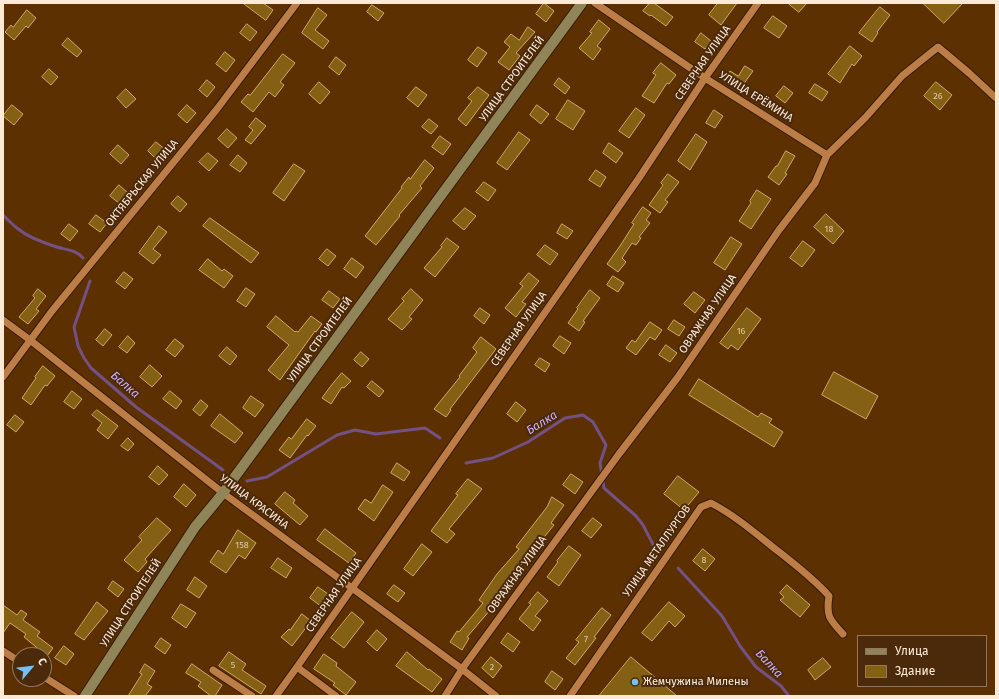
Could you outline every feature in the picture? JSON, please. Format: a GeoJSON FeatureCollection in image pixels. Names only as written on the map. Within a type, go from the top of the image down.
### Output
{"type":"FeatureCollection","features":[{"type":"Feature","properties":{"kind":"street","name":"ОКТЯБРЬСКАЯ УЛИЦА"},"geometry":{"type":"LineString","coordinates":[[3,377],[52,311],[217,109],[297,3]]}},
{"type":"Feature","properties":{"kind":"street","name":"УЛИЦА СТРОИТЕЛЕЙ"},"geometry":{"type":"LineString","coordinates":[[85,696],[195,527],[223,493],[582,3]]}},
{"type":"Feature","properties":{"kind":"street","name":"УЛИЦА ЕРЁМИНА"},"geometry":{"type":"LineString","coordinates":[[595,3],[705,78],[827,155]]}},
{"type":"Feature","properties":{"kind":"street","name":"СЕВЕРНАЯ УЛИЦА"},"geometry":{"type":"LineString","coordinates":[[276,696],[634,184],[705,78],[758,3]]}},
{"type":"Feature","properties":{"kind":"street","name":"ОВРАЖНАЯ УЛИЦА"},"geometry":{"type":"LineString","coordinates":[[445,696],[462,669],[619,454],[678,377],[779,230],[815,183],[827,155],[865,118],[902,76],[938,47],[996,98]]}},
{"type":"Feature","properties":{"kind":"street","name":"УЛИЦА КРАСИНА"},"geometry":{"type":"LineString","coordinates":[[3,320],[223,493],[462,669],[496,696]]}},
{"type":"Feature","properties":{"kind":"street","name":"УЛИЦА МЕТАЛЛУРГОВ"},"geometry":{"type":"LineString","coordinates":[[570,696],[701,507],[711,503],[725,510],[819,585],[829,596],[827,609],[832,621],[843,634]]}},
{"type":"Feature","properties":{"kind":"street"},"geometry":{"type":"LineString","coordinates":[[3,651],[12,657]]}},
{"type":"Feature","properties":{"kind":"street"},"geometry":{"type":"LineString","coordinates":[[297,667],[336,696]]}},
{"type":"Feature","properties":{"kind":"street"},"geometry":{"type":"LineString","coordinates":[[213,670],[252,696]]}},
{"type":"Feature","properties":{"kind":"street"},"geometry":{"type":"LineString","coordinates":[[52,682],[74,696]]}},
{"type":"Feature","properties":{"kind":"building"},"geometry":{"type":"Polygon","coordinates":[[[243,3],[263,3],[273,10],[266,20],[243,3]]]}},
{"type":"Feature","properties":{"kind":"building"},"geometry":{"type":"Polygon","coordinates":[[[544,3],[554,11],[546,22],[536,14],[544,3]]]}},
{"type":"Feature","properties":{"kind":"building"},"geometry":{"type":"Polygon","coordinates":[[[650,3],[654,3],[673,17],[666,26],[643,11],[650,3]]]}},
{"type":"Feature","properties":{"kind":"building"},"geometry":{"type":"Polygon","coordinates":[[[718,3],[737,3],[721,25],[709,15],[718,3]]]}},
{"type":"Feature","properties":{"kind":"building"},"geometry":{"type":"Polygon","coordinates":[[[788,3],[807,3],[799,12],[788,3]]]}},
{"type":"Feature","properties":{"kind":"building"},"geometry":{"type":"Polygon","coordinates":[[[923,3],[963,3],[944,23],[923,3]]]}},
{"type":"Feature","properties":{"kind":"building"},"geometry":{"type":"Polygon","coordinates":[[[372,5],[384,13],[378,21],[367,12],[372,5]]]}},
{"type":"Feature","properties":{"kind":"building"},"geometry":{"type":"Polygon","coordinates":[[[880,7],[890,15],[877,32],[878,33],[872,42],[859,33],[880,7]]]}},
{"type":"Feature","properties":{"kind":"building"},"geometry":{"type":"Polygon","coordinates":[[[318,8],[327,15],[315,30],[329,41],[323,49],[302,33],[318,8]]]}},
{"type":"Feature","properties":{"kind":"building"},"geometry":{"type":"Polygon","coordinates":[[[27,10],[36,18],[28,28],[26,26],[14,40],[5,32],[11,25],[13,27],[27,10]]]}},
{"type":"Feature","properties":{"kind":"building"},"geometry":{"type":"Polygon","coordinates":[[[773,16],[787,26],[779,38],[764,28],[773,16]]]}},
{"type":"Feature","properties":{"kind":"building"},"geometry":{"type":"Polygon","coordinates":[[[599,20],[610,29],[597,46],[601,49],[593,60],[579,48],[592,33],[590,32],[599,20]]]}},
{"type":"Feature","properties":{"kind":"building"},"geometry":{"type":"Polygon","coordinates":[[[247,24],[257,32],[250,41],[240,33],[247,24]]]}},
{"type":"Feature","properties":{"kind":"building"},"geometry":{"type":"Polygon","coordinates":[[[528,27],[535,32],[516,53],[520,56],[509,70],[498,62],[510,47],[504,42],[511,34],[519,40],[528,27]]]}},
{"type":"Feature","properties":{"kind":"building"},"geometry":{"type":"Polygon","coordinates":[[[701,33],[711,41],[705,49],[695,42],[701,33]]]}},
{"type":"Feature","properties":{"kind":"building"},"geometry":{"type":"Polygon","coordinates":[[[68,38],[82,51],[77,57],[62,45],[68,38]]]}},
{"type":"Feature","properties":{"kind":"building"},"geometry":{"type":"Polygon","coordinates":[[[850,46],[862,56],[854,66],[852,64],[840,83],[828,74],[850,46]]]}},
{"type":"Feature","properties":{"kind":"building"},"geometry":{"type":"Polygon","coordinates":[[[478,47],[487,53],[477,67],[468,60],[478,47]]]}},
{"type":"Feature","properties":{"kind":"building"},"geometry":{"type":"Polygon","coordinates":[[[225,52],[235,60],[226,72],[216,64],[225,52]]]}},
{"type":"Feature","properties":{"kind":"building"},"geometry":{"type":"Polygon","coordinates":[[[283,54],[295,63],[280,82],[284,85],[275,97],[269,92],[253,112],[241,102],[248,94],[250,95],[283,54]]]}},
{"type":"Feature","properties":{"kind":"building"},"geometry":{"type":"Polygon","coordinates":[[[336,57],[346,65],[339,75],[329,67],[336,57]]]}},
{"type":"Feature","properties":{"kind":"building"},"geometry":{"type":"Polygon","coordinates":[[[661,63],[676,75],[669,84],[667,83],[654,103],[642,96],[656,75],[653,73],[661,63]]]}},
{"type":"Feature","properties":{"kind":"building"},"geometry":{"type":"Polygon","coordinates":[[[745,66],[753,71],[740,89],[725,79],[730,71],[738,76],[745,66]]]}},
{"type":"Feature","properties":{"kind":"building"},"geometry":{"type":"Polygon","coordinates":[[[49,69],[58,77],[51,85],[42,77],[49,69]]]}},
{"type":"Feature","properties":{"kind":"building"},"geometry":{"type":"Polygon","coordinates":[[[559,78],[570,87],[565,94],[554,85],[559,78]]]}},
{"type":"Feature","properties":{"kind":"building"},"geometry":{"type":"Polygon","coordinates":[[[207,80],[215,87],[207,97],[199,90],[207,80]]]}},
{"type":"Feature","properties":{"kind":"building"},"geometry":{"type":"Polygon","coordinates":[[[319,82],[330,92],[320,104],[309,94],[319,82]]]}},
{"type":"Feature","properties":{"kind":"building"},"geometry":{"type":"Polygon","coordinates":[[[936,82],[952,95],[940,110],[924,96],[936,82]]]}},
{"type":"Feature","properties":{"kind":"building"},"geometry":{"type":"Polygon","coordinates":[[[815,84],[828,92],[822,101],[809,93],[815,84]]]}},
{"type":"Feature","properties":{"kind":"building"},"geometry":{"type":"Polygon","coordinates":[[[784,86],[793,93],[785,103],[776,96],[784,86]]]}},
{"type":"Feature","properties":{"kind":"building"},"geometry":{"type":"Polygon","coordinates":[[[416,87],[427,95],[418,107],[407,98],[416,87]]]}},
{"type":"Feature","properties":{"kind":"building"},"geometry":{"type":"Polygon","coordinates":[[[478,87],[489,95],[466,126],[458,119],[472,101],[468,98],[478,87]]]}},
{"type":"Feature","properties":{"kind":"building"},"geometry":{"type":"Polygon","coordinates":[[[126,89],[136,99],[126,108],[117,98],[126,89]]]}},
{"type":"Feature","properties":{"kind":"building"},"geometry":{"type":"Polygon","coordinates":[[[568,100],[585,111],[573,130],[556,119],[568,100]]]}},
{"type":"Feature","properties":{"kind":"building"},"geometry":{"type":"Polygon","coordinates":[[[12,105],[23,114],[14,125],[3,116],[12,105]]]}},
{"type":"Feature","properties":{"kind":"building"},"geometry":{"type":"Polygon","coordinates":[[[187,105],[196,113],[187,123],[178,115],[187,105]]]}},
{"type":"Feature","properties":{"kind":"building"},"geometry":{"type":"Polygon","coordinates":[[[537,105],[549,114],[541,124],[530,115],[537,105]]]}},
{"type":"Feature","properties":{"kind":"building"},"geometry":{"type":"Polygon","coordinates":[[[636,108],[645,115],[629,138],[619,131],[636,108]]]}},
{"type":"Feature","properties":{"kind":"building"},"geometry":{"type":"Polygon","coordinates":[[[714,110],[723,116],[715,128],[706,123],[714,110]]]}},
{"type":"Feature","properties":{"kind":"building"},"geometry":{"type":"Polygon","coordinates":[[[256,118],[266,126],[251,144],[245,140],[253,130],[249,127],[256,118]]]}},
{"type":"Feature","properties":{"kind":"building"},"geometry":{"type":"Polygon","coordinates":[[[429,119],[438,126],[431,134],[422,127],[429,119]]]}},
{"type":"Feature","properties":{"kind":"building"},"geometry":{"type":"Polygon","coordinates":[[[227,129],[237,138],[228,148],[218,139],[227,129]]]}},
{"type":"Feature","properties":{"kind":"building"},"geometry":{"type":"Polygon","coordinates":[[[519,132],[530,140],[507,170],[497,163],[519,132]]]}},
{"type":"Feature","properties":{"kind":"building"},"geometry":{"type":"Polygon","coordinates":[[[696,134],[707,142],[690,170],[678,161],[696,134]]]}},
{"type":"Feature","properties":{"kind":"building"},"geometry":{"type":"Polygon","coordinates":[[[440,136],[451,144],[443,155],[432,147],[440,136]]]}},
{"type":"Feature","properties":{"kind":"building"},"geometry":{"type":"Polygon","coordinates":[[[156,142],[166,150],[157,160],[148,151],[156,142]]]}},
{"type":"Feature","properties":{"kind":"building"},"geometry":{"type":"Polygon","coordinates":[[[609,143],[623,153],[616,163],[603,153],[609,143]]]}},
{"type":"Feature","properties":{"kind":"building"},"geometry":{"type":"Polygon","coordinates":[[[118,145],[129,155],[121,164],[110,154],[118,145]]]}},
{"type":"Feature","properties":{"kind":"building"},"geometry":{"type":"Polygon","coordinates":[[[786,151],[795,156],[785,173],[787,174],[779,185],[768,177],[786,151]]]}},
{"type":"Feature","properties":{"kind":"building"},"geometry":{"type":"Polygon","coordinates":[[[208,153],[218,161],[209,171],[199,162],[208,153]]]}},
{"type":"Feature","properties":{"kind":"building"},"geometry":{"type":"Polygon","coordinates":[[[238,155],[247,163],[240,172],[230,165],[238,155]]]}},
{"type":"Feature","properties":{"kind":"building"},"geometry":{"type":"Polygon","coordinates":[[[425,160],[434,168],[420,186],[422,188],[376,245],[365,236],[402,188],[401,187],[409,177],[410,179],[425,160]]]}},
{"type":"Feature","properties":{"kind":"building"},"geometry":{"type":"Polygon","coordinates":[[[294,164],[305,171],[284,201],[273,193],[294,164]]]}},
{"type":"Feature","properties":{"kind":"building"},"geometry":{"type":"Polygon","coordinates":[[[596,170],[606,177],[600,187],[589,180],[596,170]]]}},
{"type":"Feature","properties":{"kind":"building"},"geometry":{"type":"Polygon","coordinates":[[[668,174],[679,182],[665,200],[668,202],[660,213],[649,205],[663,185],[661,183],[668,174]]]}},
{"type":"Feature","properties":{"kind":"building"},"geometry":{"type":"Polygon","coordinates":[[[484,182],[496,190],[488,201],[476,192],[484,182]]]}},
{"type":"Feature","properties":{"kind":"building"},"geometry":{"type":"Polygon","coordinates":[[[119,185],[128,193],[120,204],[110,196],[119,185]]]}},
{"type":"Feature","properties":{"kind":"building"},"geometry":{"type":"Polygon","coordinates":[[[757,190],[771,199],[751,229],[739,221],[751,203],[750,201],[757,190]]]}},
{"type":"Feature","properties":{"kind":"building"},"geometry":{"type":"Polygon","coordinates":[[[178,196],[187,204],[180,212],[171,204],[178,196]]]}},
{"type":"Feature","properties":{"kind":"building"},"geometry":{"type":"Polygon","coordinates":[[[643,207],[651,213],[646,220],[650,223],[639,237],[641,238],[636,245],[632,243],[622,258],[626,262],[618,272],[607,264],[634,224],[632,223],[643,207]]]}},
{"type":"Feature","properties":{"kind":"building"},"geometry":{"type":"Polygon","coordinates":[[[465,208],[476,216],[464,230],[453,221],[465,208]]]}},
{"type":"Feature","properties":{"kind":"building"},"geometry":{"type":"Polygon","coordinates":[[[826,214],[844,231],[833,244],[814,227],[826,214]]]}},
{"type":"Feature","properties":{"kind":"building"},"geometry":{"type":"Polygon","coordinates":[[[96,215],[107,223],[100,232],[89,224],[96,215]]]}},
{"type":"Feature","properties":{"kind":"building"},"geometry":{"type":"Polygon","coordinates":[[[210,218],[259,253],[251,263],[203,226],[210,218]]]}},
{"type":"Feature","properties":{"kind":"building"},"geometry":{"type":"Polygon","coordinates":[[[69,224],[78,231],[70,241],[61,234],[69,224]]]}},
{"type":"Feature","properties":{"kind":"building"},"geometry":{"type":"Polygon","coordinates":[[[562,224],[573,231],[567,239],[557,233],[562,224]]]}},
{"type":"Feature","properties":{"kind":"building"},"geometry":{"type":"Polygon","coordinates":[[[159,226],[167,232],[153,249],[161,255],[153,264],[139,253],[159,226]]]}},
{"type":"Feature","properties":{"kind":"building"},"geometry":{"type":"Polygon","coordinates":[[[731,237],[742,244],[725,270],[714,263],[731,237]]]}},
{"type":"Feature","properties":{"kind":"building"},"geometry":{"type":"Polygon","coordinates":[[[447,238],[459,247],[435,277],[424,268],[442,247],[441,246],[447,238]]]}},
{"type":"Feature","properties":{"kind":"building"},"geometry":{"type":"Polygon","coordinates":[[[803,241],[815,250],[802,267],[790,258],[803,241]]]}},
{"type":"Feature","properties":{"kind":"building"},"geometry":{"type":"Polygon","coordinates":[[[545,245],[558,254],[550,265],[537,255],[545,245]]]}},
{"type":"Feature","properties":{"kind":"building"},"geometry":{"type":"Polygon","coordinates":[[[327,249],[336,256],[328,266],[319,259],[327,249]]]}},
{"type":"Feature","properties":{"kind":"building"},"geometry":{"type":"Polygon","coordinates":[[[352,258],[364,267],[356,278],[344,269],[352,258]]]}},
{"type":"Feature","properties":{"kind":"building"},"geometry":{"type":"Polygon","coordinates":[[[208,259],[222,271],[224,269],[233,276],[224,288],[199,270],[208,259]]]}},
{"type":"Feature","properties":{"kind":"building"},"geometry":{"type":"Polygon","coordinates":[[[124,272],[133,279],[125,289],[116,282],[124,272]]]}},
{"type":"Feature","properties":{"kind":"building"},"geometry":{"type":"Polygon","coordinates":[[[529,273],[539,281],[522,302],[526,304],[516,317],[505,308],[523,286],[520,284],[529,273]]]}},
{"type":"Feature","properties":{"kind":"building"},"geometry":{"type":"Polygon","coordinates":[[[613,276],[624,283],[618,292],[607,285],[613,276]]]}},
{"type":"Feature","properties":{"kind":"building"},"geometry":{"type":"Polygon","coordinates":[[[246,288],[255,294],[246,307],[237,301],[246,288]]]}},
{"type":"Feature","properties":{"kind":"building"},"geometry":{"type":"Polygon","coordinates":[[[38,289],[46,296],[36,309],[39,311],[28,324],[19,317],[35,298],[33,296],[38,289]]]}},
{"type":"Feature","properties":{"kind":"building"},"geometry":{"type":"Polygon","coordinates":[[[411,289],[423,300],[409,317],[412,319],[402,330],[388,319],[404,301],[402,299],[411,289]]]}},
{"type":"Feature","properties":{"kind":"building"},"geometry":{"type":"Polygon","coordinates":[[[590,290],[600,298],[583,321],[585,322],[579,331],[568,323],[590,290]]]}},
{"type":"Feature","properties":{"kind":"building"},"geometry":{"type":"Polygon","coordinates":[[[329,291],[340,299],[333,308],[322,300],[329,291]]]}},
{"type":"Feature","properties":{"kind":"building"},"geometry":{"type":"Polygon","coordinates":[[[694,292],[705,300],[695,313],[684,304],[694,292]]]}},
{"type":"Feature","properties":{"kind":"building"},"geometry":{"type":"Polygon","coordinates":[[[480,308],[490,315],[484,324],[474,316],[480,308]]]}},
{"type":"Feature","properties":{"kind":"building"},"geometry":{"type":"Polygon","coordinates":[[[747,308],[761,319],[738,350],[731,345],[728,349],[720,343],[747,308]]]}},
{"type":"Feature","properties":{"kind":"building"},"geometry":{"type":"Polygon","coordinates":[[[276,316],[295,332],[298,332],[311,316],[322,324],[316,332],[315,331],[280,380],[268,370],[289,345],[267,327],[276,316]]]}},
{"type":"Feature","properties":{"kind":"building"},"geometry":{"type":"Polygon","coordinates":[[[674,320],[685,327],[679,336],[668,329],[674,320]]]}},
{"type":"Feature","properties":{"kind":"building"},"geometry":{"type":"Polygon","coordinates":[[[650,322],[662,330],[655,340],[650,337],[636,355],[626,348],[632,340],[635,342],[650,322]]]}},
{"type":"Feature","properties":{"kind":"building"},"geometry":{"type":"Polygon","coordinates":[[[105,329],[112,335],[103,346],[96,340],[105,329]]]}},
{"type":"Feature","properties":{"kind":"building"},"geometry":{"type":"Polygon","coordinates":[[[128,336],[135,343],[127,353],[119,347],[128,336]]]}},
{"type":"Feature","properties":{"kind":"building"},"geometry":{"type":"Polygon","coordinates":[[[560,336],[571,343],[564,354],[553,346],[560,336]]]}},
{"type":"Feature","properties":{"kind":"building"},"geometry":{"type":"Polygon","coordinates":[[[481,337],[496,349],[450,409],[451,410],[446,417],[434,409],[460,377],[459,376],[477,352],[473,348],[481,337]]]}},
{"type":"Feature","properties":{"kind":"building"},"geometry":{"type":"Polygon","coordinates":[[[175,339],[184,346],[175,357],[166,350],[175,339]]]}},
{"type":"Feature","properties":{"kind":"building"},"geometry":{"type":"Polygon","coordinates":[[[666,345],[677,353],[670,362],[659,355],[666,345]]]}},
{"type":"Feature","properties":{"kind":"building"},"geometry":{"type":"Polygon","coordinates":[[[227,347],[237,356],[230,365],[219,356],[227,347]]]}},
{"type":"Feature","properties":{"kind":"building"},"geometry":{"type":"Polygon","coordinates":[[[361,352],[369,359],[362,367],[354,360],[361,352]]]}},
{"type":"Feature","properties":{"kind":"building"},"geometry":{"type":"Polygon","coordinates":[[[540,358],[550,364],[545,372],[535,365],[540,358]]]}},
{"type":"Feature","properties":{"kind":"building"},"geometry":{"type":"Polygon","coordinates":[[[150,365],[162,376],[152,387],[140,377],[150,365]]]}},
{"type":"Feature","properties":{"kind":"building"},"geometry":{"type":"Polygon","coordinates":[[[43,366],[55,376],[47,386],[45,385],[31,405],[22,398],[43,366]]]}},
{"type":"Feature","properties":{"kind":"building"},"geometry":{"type":"Polygon","coordinates":[[[834,372],[878,396],[866,419],[822,395],[834,372]]]}},
{"type":"Feature","properties":{"kind":"building"},"geometry":{"type":"Polygon","coordinates":[[[342,373],[351,381],[344,388],[342,387],[331,404],[322,398],[342,373]]]}},
{"type":"Feature","properties":{"kind":"building"},"geometry":{"type":"Polygon","coordinates":[[[699,379],[758,417],[761,413],[772,419],[769,423],[783,432],[774,447],[689,395],[699,379]]]}},
{"type":"Feature","properties":{"kind":"building"},"geometry":{"type":"Polygon","coordinates":[[[372,381],[384,391],[379,397],[367,387],[372,381]]]}},
{"type":"Feature","properties":{"kind":"building"},"geometry":{"type":"Polygon","coordinates":[[[72,391],[82,399],[74,409],[64,402],[72,391]]]}},
{"type":"Feature","properties":{"kind":"building"},"geometry":{"type":"Polygon","coordinates":[[[170,391],[182,401],[176,409],[163,399],[170,391]]]}},
{"type":"Feature","properties":{"kind":"building"},"geometry":{"type":"Polygon","coordinates":[[[251,396],[264,405],[255,417],[243,408],[251,396]]]}},
{"type":"Feature","properties":{"kind":"building"},"geometry":{"type":"Polygon","coordinates":[[[201,400],[208,406],[200,416],[193,410],[201,400]]]}},
{"type":"Feature","properties":{"kind":"building"},"geometry":{"type":"Polygon","coordinates":[[[516,402],[526,410],[517,422],[507,414],[516,402]]]}},
{"type":"Feature","properties":{"kind":"building"},"geometry":{"type":"Polygon","coordinates":[[[97,410],[118,426],[108,439],[97,430],[102,423],[92,415],[97,410]]]}},
{"type":"Feature","properties":{"kind":"building"},"geometry":{"type":"Polygon","coordinates":[[[220,414],[243,433],[235,443],[211,426],[220,414]]]}},
{"type":"Feature","properties":{"kind":"building"},"geometry":{"type":"Polygon","coordinates":[[[15,415],[24,422],[16,432],[7,425],[15,415]]]}},
{"type":"Feature","properties":{"kind":"building"},"geometry":{"type":"Polygon","coordinates":[[[307,419],[316,426],[308,436],[307,435],[290,458],[279,450],[289,437],[291,439],[307,419]]]}},
{"type":"Feature","properties":{"kind":"building"},"geometry":{"type":"Polygon","coordinates":[[[128,438],[134,444],[128,451],[121,446],[128,438]]]}},
{"type":"Feature","properties":{"kind":"building"},"geometry":{"type":"Polygon","coordinates":[[[397,463],[410,472],[404,481],[391,473],[397,463]]]}},
{"type":"Feature","properties":{"kind":"building"},"geometry":{"type":"Polygon","coordinates":[[[158,466],[168,475],[159,485],[149,477],[158,466]]]}},
{"type":"Feature","properties":{"kind":"building"},"geometry":{"type":"Polygon","coordinates":[[[571,474],[583,482],[575,494],[563,485],[571,474]]]}},
{"type":"Feature","properties":{"kind":"building"},"geometry":{"type":"Polygon","coordinates":[[[678,476],[699,492],[684,510],[664,494],[678,476]]]}},
{"type":"Feature","properties":{"kind":"building"},"geometry":{"type":"Polygon","coordinates":[[[468,479],[482,489],[449,529],[455,534],[447,543],[431,531],[468,479]]]}},
{"type":"Feature","properties":{"kind":"building"},"geometry":{"type":"Polygon","coordinates":[[[184,484],[196,495],[186,507],[174,497],[184,484]]]}},
{"type":"Feature","properties":{"kind":"building"},"geometry":{"type":"Polygon","coordinates":[[[383,485],[393,492],[374,521],[358,509],[365,499],[371,503],[383,485]]]}},
{"type":"Feature","properties":{"kind":"building"},"geometry":{"type":"Polygon","coordinates":[[[285,492],[295,500],[293,503],[308,516],[300,525],[275,504],[285,492]]]}},
{"type":"Feature","properties":{"kind":"building"},"geometry":{"type":"Polygon","coordinates":[[[552,497],[564,505],[551,523],[554,525],[508,581],[509,582],[491,609],[467,637],[469,638],[462,650],[450,642],[457,631],[459,632],[483,603],[479,600],[497,574],[519,549],[516,547],[547,507],[552,497]]]}},
{"type":"Feature","properties":{"kind":"building"},"geometry":{"type":"Polygon","coordinates":[[[157,518],[171,530],[145,559],[147,562],[138,572],[124,560],[142,540],[139,537],[157,518]]]}},
{"type":"Feature","properties":{"kind":"building"},"geometry":{"type":"Polygon","coordinates":[[[593,518],[602,525],[591,538],[582,531],[593,518]]]}},
{"type":"Feature","properties":{"kind":"building"},"geometry":{"type":"Polygon","coordinates":[[[325,529],[356,553],[349,563],[317,540],[325,529]]]}},
{"type":"Feature","properties":{"kind":"building"},"geometry":{"type":"Polygon","coordinates":[[[238,530],[256,543],[245,559],[239,555],[226,573],[210,562],[218,550],[223,554],[238,530]]]}},
{"type":"Feature","properties":{"kind":"building"},"geometry":{"type":"Polygon","coordinates":[[[422,544],[432,552],[413,576],[404,569],[422,544]]]}},
{"type":"Feature","properties":{"kind":"building"},"geometry":{"type":"Polygon","coordinates":[[[569,546],[581,555],[559,586],[547,577],[569,546]]]}},
{"type":"Feature","properties":{"kind":"building"},"geometry":{"type":"Polygon","coordinates":[[[703,549],[715,559],[705,571],[693,561],[703,549]]]}},
{"type":"Feature","properties":{"kind":"building"},"geometry":{"type":"Polygon","coordinates":[[[278,558],[292,568],[286,578],[271,568],[278,558]]]}},
{"type":"Feature","properties":{"kind":"building"},"geometry":{"type":"Polygon","coordinates":[[[195,577],[207,586],[199,598],[187,590],[195,577]]]}},
{"type":"Feature","properties":{"kind":"building"},"geometry":{"type":"Polygon","coordinates":[[[113,581],[124,589],[118,597],[108,589],[113,581]]]}},
{"type":"Feature","properties":{"kind":"building"},"geometry":{"type":"Polygon","coordinates":[[[394,585],[405,593],[398,602],[387,594],[394,585]]]}},
{"type":"Feature","properties":{"kind":"building"},"geometry":{"type":"Polygon","coordinates":[[[787,585],[810,605],[800,617],[780,600],[784,597],[780,593],[787,585]]]}},
{"type":"Feature","properties":{"kind":"building"},"geometry":{"type":"Polygon","coordinates":[[[318,587],[331,596],[322,607],[310,598],[318,587]]]}},
{"type":"Feature","properties":{"kind":"building"},"geometry":{"type":"Polygon","coordinates":[[[538,592],[548,601],[535,616],[541,620],[533,631],[519,619],[538,592]]]}},
{"type":"Feature","properties":{"kind":"building"},"geometry":{"type":"Polygon","coordinates":[[[97,602],[108,611],[84,640],[75,634],[97,602]]]}},
{"type":"Feature","properties":{"kind":"building"},"geometry":{"type":"Polygon","coordinates":[[[669,602],[685,616],[675,627],[669,621],[652,641],[642,633],[669,602]]]}},
{"type":"Feature","properties":{"kind":"building"},"geometry":{"type":"Polygon","coordinates":[[[181,604],[196,613],[186,628],[172,618],[181,604]]]}},
{"type":"Feature","properties":{"kind":"building"},"geometry":{"type":"Polygon","coordinates":[[[3,605],[17,615],[21,610],[27,614],[23,620],[40,632],[37,636],[52,647],[36,647],[24,637],[26,634],[10,623],[3,633],[3,605]]]}},
{"type":"Feature","properties":{"kind":"building"},"geometry":{"type":"Polygon","coordinates":[[[602,608],[611,615],[594,637],[596,638],[575,665],[566,658],[579,642],[576,640],[602,608]]]}},
{"type":"Feature","properties":{"kind":"building"},"geometry":{"type":"Polygon","coordinates":[[[352,612],[364,622],[344,648],[331,638],[352,612]]]}},
{"type":"Feature","properties":{"kind":"building"},"geometry":{"type":"Polygon","coordinates":[[[302,614],[311,621],[292,646],[281,637],[289,629],[290,630],[302,614]]]}},
{"type":"Feature","properties":{"kind":"building"},"geometry":{"type":"Polygon","coordinates":[[[377,630],[387,639],[377,651],[367,642],[377,630]]]}},
{"type":"Feature","properties":{"kind":"building"},"geometry":{"type":"Polygon","coordinates":[[[508,633],[520,642],[513,652],[501,643],[508,633]]]}},
{"type":"Feature","properties":{"kind":"building"},"geometry":{"type":"Polygon","coordinates":[[[161,638],[171,645],[165,654],[155,647],[161,638]]]}},
{"type":"Feature","properties":{"kind":"building"},"geometry":{"type":"Polygon","coordinates":[[[64,646],[74,654],[66,665],[55,658],[64,646]]]}},
{"type":"Feature","properties":{"kind":"building"},"geometry":{"type":"Polygon","coordinates":[[[229,652],[246,664],[242,670],[266,686],[261,694],[219,666],[229,652]]]}},
{"type":"Feature","properties":{"kind":"building"},"geometry":{"type":"Polygon","coordinates":[[[407,652],[428,670],[429,669],[442,679],[432,692],[396,666],[407,652]]]}},
{"type":"Feature","properties":{"kind":"building"},"geometry":{"type":"Polygon","coordinates":[[[324,654],[337,663],[336,666],[356,682],[346,695],[333,685],[335,683],[314,669],[324,654]]]}},
{"type":"Feature","properties":{"kind":"building"},"geometry":{"type":"Polygon","coordinates":[[[491,657],[502,666],[493,678],[482,668],[491,657]]]}},
{"type":"Feature","properties":{"kind":"building"},"geometry":{"type":"Polygon","coordinates":[[[631,657],[677,696],[599,696],[631,657]]]}},
{"type":"Feature","properties":{"kind":"building"},"geometry":{"type":"Polygon","coordinates":[[[823,658],[831,667],[815,680],[808,670],[823,658]]]}},
{"type":"Feature","properties":{"kind":"building"},"geometry":{"type":"Polygon","coordinates":[[[145,664],[155,671],[147,684],[152,687],[145,696],[128,696],[142,674],[140,673],[145,664]]]}},
{"type":"Feature","properties":{"kind":"building"},"geometry":{"type":"Polygon","coordinates":[[[192,664],[222,685],[215,696],[211,696],[198,686],[201,682],[186,673],[192,664]]]}},
{"type":"Feature","properties":{"kind":"building"},"geometry":{"type":"Polygon","coordinates":[[[552,671],[563,679],[555,690],[545,682],[552,671]]]}},
{"type":"Feature","properties":{"kind":"waterway"},"geometry":{"type":"LineString","coordinates":[[3,215],[25,234],[49,244],[73,251],[83,258]]}},
{"type":"Feature","properties":{"kind":"waterway","name":"Балка"},"geometry":{"type":"LineString","coordinates":[[90,281],[74,327],[78,346],[91,368],[136,407],[223,470]]}},
{"type":"Feature","properties":{"kind":"waterway","name":"Балка"},"geometry":{"type":"LineString","coordinates":[[466,463],[493,458],[528,442],[565,418],[583,415],[593,422],[606,445],[600,463],[604,488],[636,516],[643,525],[657,552]]}},
{"type":"Feature","properties":{"kind":"waterway","name":"Балка"},"geometry":{"type":"LineString","coordinates":[[247,481],[267,477],[337,435],[355,430],[376,434],[425,428],[440,438]]}},
{"type":"Feature","properties":{"kind":"waterway","name":"Балка"},"geometry":{"type":"LineString","coordinates":[[678,568],[722,616],[740,646],[756,667],[781,686],[789,696]]}},
{"type":"Feature","properties":{"kind":"place","name":"Жемчужина Милены"},"geometry":{"type":"Point","coordinates":[635,682]}}]}
